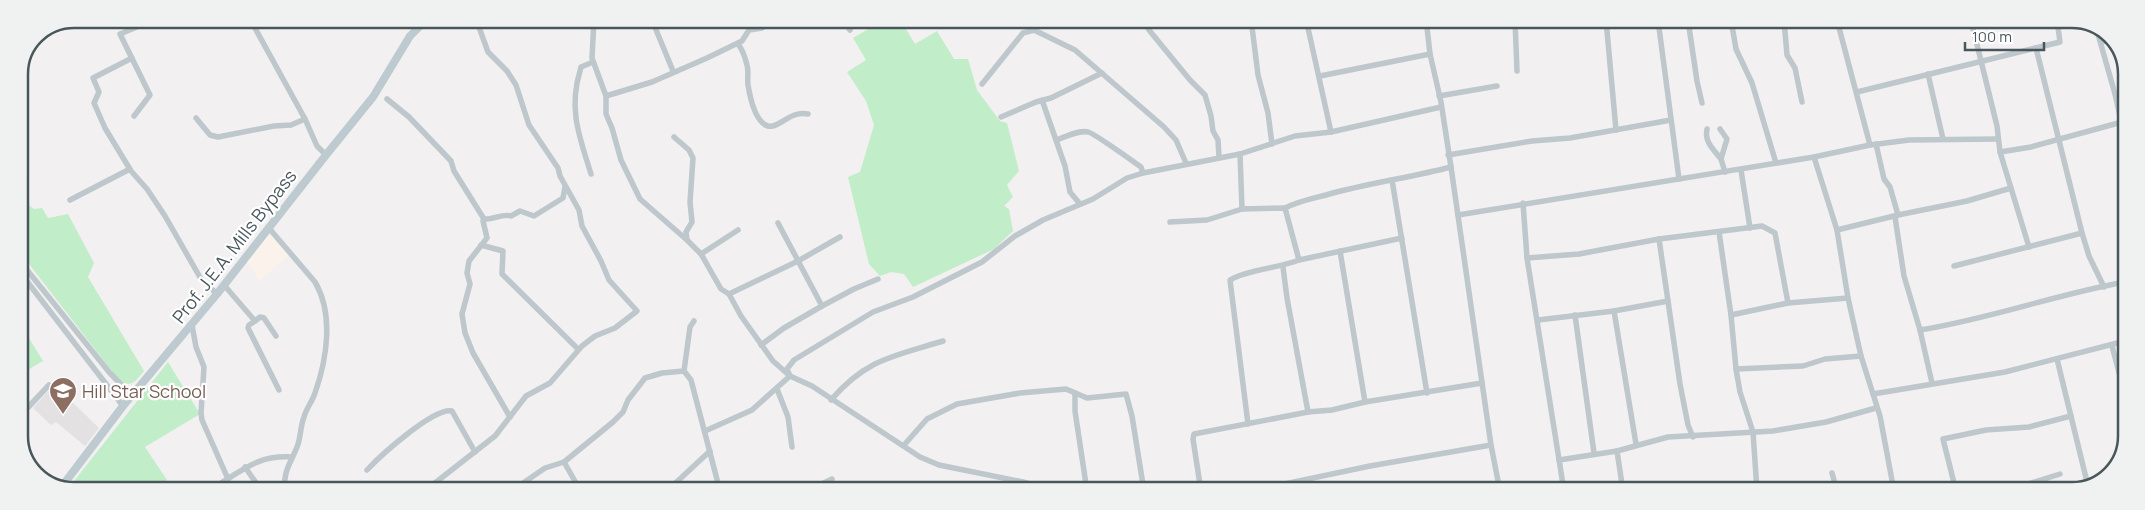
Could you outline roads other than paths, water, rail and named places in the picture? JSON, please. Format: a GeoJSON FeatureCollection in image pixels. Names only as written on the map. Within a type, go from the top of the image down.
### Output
{"type":"FeatureCollection","features":[{"type":"Feature","properties":{"kind":"street"},"geometry":{"type":"LineString","coordinates":[[134,28],[120,34],[150,95],[134,116]]}},
{"type":"Feature","properties":{"kind":"street"},"geometry":{"type":"LineString","coordinates":[[255,28],[305,119],[317,146],[326,155]]}},
{"type":"Feature","properties":{"kind":"street","name":"Prof. J.E.A. Mills Bypass"},"geometry":{"type":"LineString","coordinates":[[65,482],[123,406],[192,325],[373,97],[410,36],[418,28]]}},
{"type":"Feature","properties":{"kind":"street"},"geometry":{"type":"LineString","coordinates":[[436,482],[495,436],[526,396],[532,395],[550,383],[578,349],[595,336],[615,328],[637,310],[609,280],[582,226],[574,199],[565,187],[558,168],[529,125],[516,85],[507,71],[488,52],[479,28]]}},
{"type":"Feature","properties":{"kind":"street"},"geometry":{"type":"LineString","coordinates":[[593,28],[593,62],[606,96],[606,114],[612,128],[618,152],[631,183],[640,199],[688,240],[701,254],[721,288],[728,294],[773,361],[790,376],[812,386],[920,457],[939,465],[1023,482]]}},
{"type":"Feature","properties":{"kind":"street"},"geometry":{"type":"LineString","coordinates":[[655,28],[673,71]]}},
{"type":"Feature","properties":{"kind":"street"},"geometry":{"type":"LineString","coordinates":[[606,96],[652,82],[673,71],[738,44],[750,30],[762,28]]}},
{"type":"Feature","properties":{"kind":"street"},"geometry":{"type":"LineString","coordinates":[[1148,28],[1190,80],[1205,95],[1212,116],[1213,131],[1218,140],[1219,157]]}},
{"type":"Feature","properties":{"kind":"street"},"geometry":{"type":"LineString","coordinates":[[1252,28],[1258,75],[1268,113],[1272,144]]}},
{"type":"Feature","properties":{"kind":"street"},"geometry":{"type":"LineString","coordinates":[[1309,28],[1331,132]]}},
{"type":"Feature","properties":{"kind":"street"},"geometry":{"type":"LineString","coordinates":[[1427,28],[1451,168],[1490,445],[1498,482]]}},
{"type":"Feature","properties":{"kind":"street"},"geometry":{"type":"LineString","coordinates":[[1515,28],[1517,71]]}},
{"type":"Feature","properties":{"kind":"street"},"geometry":{"type":"LineString","coordinates":[[1607,28],[1616,130]]}},
{"type":"Feature","properties":{"kind":"street"},"geometry":{"type":"LineString","coordinates":[[1659,28],[1678,179]]}},
{"type":"Feature","properties":{"kind":"street"},"geometry":{"type":"LineString","coordinates":[[1689,28],[1702,103]]}},
{"type":"Feature","properties":{"kind":"street"},"geometry":{"type":"LineString","coordinates":[[1732,28],[1736,49],[1752,83],[1776,163]]}},
{"type":"Feature","properties":{"kind":"street"},"geometry":{"type":"LineString","coordinates":[[1785,28],[1787,55],[1795,68],[1802,102]]}},
{"type":"Feature","properties":{"kind":"street"},"geometry":{"type":"LineString","coordinates":[[1839,28],[1884,179],[1890,187],[1904,276],[1920,330],[1932,383]]}},
{"type":"Feature","properties":{"kind":"street"},"geometry":{"type":"LineString","coordinates":[[1973,28],[1997,126],[2000,152],[2029,247]]}},
{"type":"Feature","properties":{"kind":"street"},"geometry":{"type":"LineString","coordinates":[[1857,92],[1980,60],[2060,42],[2058,28]]}},
{"type":"Feature","properties":{"kind":"street"},"geometry":{"type":"LineString","coordinates":[[982,84],[1024,32],[1034,30],[1075,50],[1164,127],[1176,140],[1186,163]]}},
{"type":"Feature","properties":{"kind":"street"},"geometry":{"type":"LineString","coordinates":[[2099,36],[2117,102]]}},
{"type":"Feature","properties":{"kind":"street"},"geometry":{"type":"LineString","coordinates":[[738,44],[747,65],[747,83],[762,122],[768,126],[774,126],[794,114],[808,114]]}},
{"type":"Feature","properties":{"kind":"street"},"geometry":{"type":"LineString","coordinates":[[2036,48],[2082,233],[2089,256],[2104,287]]}},
{"type":"Feature","properties":{"kind":"street"},"geometry":{"type":"LineString","coordinates":[[1320,76],[1430,54]]}},
{"type":"Feature","properties":{"kind":"street"},"geometry":{"type":"LineString","coordinates":[[132,58],[93,78],[99,92],[94,103],[105,128],[130,169],[165,216],[201,279],[217,294]]}},
{"type":"Feature","properties":{"kind":"street"},"geometry":{"type":"LineString","coordinates":[[591,174],[575,125],[574,114],[581,67],[593,62]]}},
{"type":"Feature","properties":{"kind":"street"},"geometry":{"type":"LineString","coordinates":[[1001,116],[1050,98],[1102,73]]}},
{"type":"Feature","properties":{"kind":"street"},"geometry":{"type":"LineString","coordinates":[[1928,74],[1943,139]]}},
{"type":"Feature","properties":{"kind":"street"},"geometry":{"type":"LineString","coordinates":[[1439,96],[1497,86]]}},
{"type":"Feature","properties":{"kind":"street"},"geometry":{"type":"LineString","coordinates":[[386,100],[409,117],[451,161],[454,171],[484,220],[486,238],[470,261],[467,273],[470,284],[462,314],[465,334],[472,353],[510,417]]}},
{"type":"Feature","properties":{"kind":"street"},"geometry":{"type":"LineString","coordinates":[[1042,100],[1066,166],[1070,192],[1080,204]]}},
{"type":"Feature","properties":{"kind":"street"},"geometry":{"type":"LineString","coordinates":[[790,376],[787,369],[794,360],[865,317],[954,278],[982,262],[1015,236],[1043,220],[1101,194],[1127,178],[1186,163],[1240,154],[1295,136],[1331,132],[1441,107]]}},
{"type":"Feature","properties":{"kind":"street"},"geometry":{"type":"LineString","coordinates":[[196,118],[210,135],[218,137],[274,126],[292,125],[305,119]]}},
{"type":"Feature","properties":{"kind":"street"},"geometry":{"type":"LineString","coordinates":[[1448,155],[1532,141],[1570,138],[1671,120]]}},
{"type":"Feature","properties":{"kind":"street"},"geometry":{"type":"LineString","coordinates":[[2000,152],[2020,150],[2117,123]]}},
{"type":"Feature","properties":{"kind":"street"},"geometry":{"type":"LineString","coordinates":[[1708,129],[1706,135],[1708,143],[1721,159],[1725,172]]}},
{"type":"Feature","properties":{"kind":"street"},"geometry":{"type":"LineString","coordinates":[[1720,129],[1727,139],[1721,159]]}},
{"type":"Feature","properties":{"kind":"street"},"geometry":{"type":"LineString","coordinates":[[1057,140],[1085,131],[1092,132],[1141,167],[1143,173]]}},
{"type":"Feature","properties":{"kind":"street"},"geometry":{"type":"LineString","coordinates":[[674,137],[689,150],[693,158],[690,211],[692,222],[686,232],[688,240]]}},
{"type":"Feature","properties":{"kind":"street"},"geometry":{"type":"LineString","coordinates":[[1458,215],[1523,203],[1814,158],[1873,144],[1908,140],[1998,138]]}},
{"type":"Feature","properties":{"kind":"street"},"geometry":{"type":"LineString","coordinates":[[1240,154],[1242,209]]}},
{"type":"Feature","properties":{"kind":"street"},"geometry":{"type":"LineString","coordinates":[[1814,158],[1837,230],[1848,298],[1873,394],[1892,482]]}},
{"type":"Feature","properties":{"kind":"street"},"geometry":{"type":"LineString","coordinates":[[1170,222],[1207,220],[1242,209],[1285,208],[1300,201],[1342,190],[1451,168]]}},
{"type":"Feature","properties":{"kind":"street"},"geometry":{"type":"LineString","coordinates":[[70,200],[130,169]]}},
{"type":"Feature","properties":{"kind":"street"},"geometry":{"type":"LineString","coordinates":[[1741,170],[1750,228]]}},
{"type":"Feature","properties":{"kind":"street"},"geometry":{"type":"LineString","coordinates":[[1392,180],[1427,394]]}},
{"type":"Feature","properties":{"kind":"street"},"geometry":{"type":"LineString","coordinates":[[484,220],[507,215],[511,216],[520,211],[534,216],[563,198],[565,187]]}},
{"type":"Feature","properties":{"kind":"street"},"geometry":{"type":"LineString","coordinates":[[1837,230],[1967,201],[2011,188]]}},
{"type":"Feature","properties":{"kind":"street"},"geometry":{"type":"LineString","coordinates":[[1523,203],[1527,258],[1563,482]]}},
{"type":"Feature","properties":{"kind":"street"},"geometry":{"type":"LineString","coordinates":[[1285,208],[1299,260]]}},
{"type":"Feature","properties":{"kind":"street"},"geometry":{"type":"LineString","coordinates":[[778,224],[822,306]]}},
{"type":"Feature","properties":{"kind":"street"},"geometry":{"type":"LineString","coordinates":[[1527,258],[1579,254],[1658,239],[1762,226],[1775,233],[1788,303]]}},
{"type":"Feature","properties":{"kind":"street"},"geometry":{"type":"LineString","coordinates":[[268,227],[315,282],[321,292],[325,309],[326,347],[321,371],[315,392],[302,423],[298,447],[286,466],[285,482]]}},
{"type":"Feature","properties":{"kind":"street"},"geometry":{"type":"LineString","coordinates":[[701,254],[738,230]]}},
{"type":"Feature","properties":{"kind":"street"},"geometry":{"type":"LineString","coordinates":[[1719,232],[1731,315],[1736,369],[1740,392],[1752,432],[1757,482]]}},
{"type":"Feature","properties":{"kind":"street"},"geometry":{"type":"LineString","coordinates":[[1954,266],[2082,233]]}},
{"type":"Feature","properties":{"kind":"street"},"geometry":{"type":"LineString","coordinates":[[728,294],[798,261],[840,237]]}},
{"type":"Feature","properties":{"kind":"street"},"geometry":{"type":"LineString","coordinates":[[1248,424],[1230,280],[1240,275],[1283,266],[1299,260],[1402,238]]}},
{"type":"Feature","properties":{"kind":"street"},"geometry":{"type":"LineString","coordinates":[[1658,239],[1682,394],[1688,426],[1693,437]]}},
{"type":"Feature","properties":{"kind":"street"},"geometry":{"type":"LineString","coordinates":[[481,245],[503,251],[502,274],[578,349]]}},
{"type":"Feature","properties":{"kind":"street"},"geometry":{"type":"LineString","coordinates":[[1340,251],[1365,402]]}},
{"type":"Feature","properties":{"kind":"street"},"geometry":{"type":"LineString","coordinates":[[1283,266],[1286,298],[1308,412]]}},
{"type":"Feature","properties":{"kind":"street"},"geometry":{"type":"LineString","coordinates":[[28,272],[100,378],[123,406]]}},
{"type":"Feature","properties":{"kind":"street"},"geometry":{"type":"LineString","coordinates":[[761,345],[784,328],[822,306],[878,279]]}},
{"type":"Feature","properties":{"kind":"street"},"geometry":{"type":"LineString","coordinates":[[28,283],[132,396]]}},
{"type":"Feature","properties":{"kind":"street"},"geometry":{"type":"LineString","coordinates":[[1920,330],[1944,326],[2118,284]]}},
{"type":"Feature","properties":{"kind":"street"},"geometry":{"type":"LineString","coordinates":[[32,289],[38,285]]}},
{"type":"Feature","properties":{"kind":"street"},"geometry":{"type":"LineString","coordinates":[[224,285],[255,321]]}},
{"type":"Feature","properties":{"kind":"street"},"geometry":{"type":"LineString","coordinates":[[1731,315],[1788,303],[1848,298]]}},
{"type":"Feature","properties":{"kind":"street"},"geometry":{"type":"LineString","coordinates":[[1538,320],[1614,311],[1668,301]]}},
{"type":"Feature","properties":{"kind":"street"},"geometry":{"type":"LineString","coordinates":[[1614,311],[1636,444]]}},
{"type":"Feature","properties":{"kind":"street"},"geometry":{"type":"LineString","coordinates":[[1575,316],[1594,453]]}},
{"type":"Feature","properties":{"kind":"street"},"geometry":{"type":"LineString","coordinates":[[276,336],[264,318],[260,317],[249,325],[248,328],[279,390]]}},
{"type":"Feature","properties":{"kind":"street"},"geometry":{"type":"LineString","coordinates":[[694,321],[690,327],[684,371],[691,380],[718,482]]}},
{"type":"Feature","properties":{"kind":"street"},"geometry":{"type":"LineString","coordinates":[[192,325],[196,347],[204,368],[202,420],[228,479]]}},
{"type":"Feature","properties":{"kind":"street"},"geometry":{"type":"LineString","coordinates":[[831,400],[849,380],[867,367],[943,341]]}},
{"type":"Feature","properties":{"kind":"street"},"geometry":{"type":"LineString","coordinates":[[1873,394],[2005,372],[2045,360],[2057,360],[2118,344]]}},
{"type":"Feature","properties":{"kind":"street"},"geometry":{"type":"LineString","coordinates":[[2112,346],[2118,368]]}},
{"type":"Feature","properties":{"kind":"street"},"geometry":{"type":"LineString","coordinates":[[1736,369],[1803,366],[1825,359],[1862,356]]}},
{"type":"Feature","properties":{"kind":"street"},"geometry":{"type":"LineString","coordinates":[[2057,360],[2087,480]]}},
{"type":"Feature","properties":{"kind":"street"},"geometry":{"type":"LineString","coordinates":[[525,482],[545,468],[564,462],[623,412],[628,400],[645,378],[662,373],[684,371]]}},
{"type":"Feature","properties":{"kind":"street"},"geometry":{"type":"LineString","coordinates":[[100,378],[108,372]]}},
{"type":"Feature","properties":{"kind":"street"},"geometry":{"type":"LineString","coordinates":[[705,431],[752,410],[790,376]]}},
{"type":"Feature","properties":{"kind":"street"},"geometry":{"type":"LineString","coordinates":[[1200,482],[1193,439],[1194,434],[1308,412],[1332,410],[1365,402],[1427,394],[1482,383]]}},
{"type":"Feature","properties":{"kind":"street"},"geometry":{"type":"LineString","coordinates":[[28,407],[49,385]]}},
{"type":"Feature","properties":{"kind":"street"},"geometry":{"type":"LineString","coordinates":[[777,389],[788,417],[792,447]]}},
{"type":"Feature","properties":{"kind":"street"},"geometry":{"type":"LineString","coordinates":[[904,445],[928,419],[957,404],[1020,393],[1066,389],[1087,398],[1126,394],[1132,416],[1143,482]]}},
{"type":"Feature","properties":{"kind":"street"},"geometry":{"type":"LineString","coordinates":[[1075,393],[1075,411],[1086,482]]}},
{"type":"Feature","properties":{"kind":"street"},"geometry":{"type":"LineString","coordinates":[[1559,460],[1594,453],[1617,451],[1668,436],[1693,437],[1773,431],[1826,422],[1876,408]]}},
{"type":"Feature","properties":{"kind":"street"},"geometry":{"type":"LineString","coordinates":[[367,470],[389,447],[433,417],[447,410],[452,411],[475,452]]}},
{"type":"Feature","properties":{"kind":"street"},"geometry":{"type":"LineString","coordinates":[[1954,482],[1943,439],[1986,430],[2029,427],[2072,416]]}},
{"type":"Feature","properties":{"kind":"street"},"geometry":{"type":"LineString","coordinates":[[1294,482],[1370,466],[1490,445]]}},
{"type":"Feature","properties":{"kind":"street"},"geometry":{"type":"LineString","coordinates":[[677,482],[710,451]]}},
{"type":"Feature","properties":{"kind":"street"},"geometry":{"type":"LineString","coordinates":[[1617,451],[1622,482]]}},
{"type":"Feature","properties":{"kind":"street"},"geometry":{"type":"LineString","coordinates":[[223,482],[245,467],[270,457],[292,457]]}},
{"type":"Feature","properties":{"kind":"street"},"geometry":{"type":"LineString","coordinates":[[564,462],[575,482]]}},
{"type":"Feature","properties":{"kind":"street"},"geometry":{"type":"LineString","coordinates":[[245,467],[255,482]]}},
{"type":"Feature","properties":{"kind":"street"},"geometry":{"type":"LineString","coordinates":[[1832,473],[1834,482]]}},
{"type":"Feature","properties":{"kind":"street"},"geometry":{"type":"LineString","coordinates":[[2035,482],[2060,474]]}},
{"type":"Feature","properties":{"kind":"street"},"geometry":{"type":"LineString","coordinates":[[827,482],[832,480]]}},
{"type":"Feature","properties":{"kind":"place","name":"Hill Star School"},"geometry":{"type":"Point","coordinates":[63,415]}}]}
